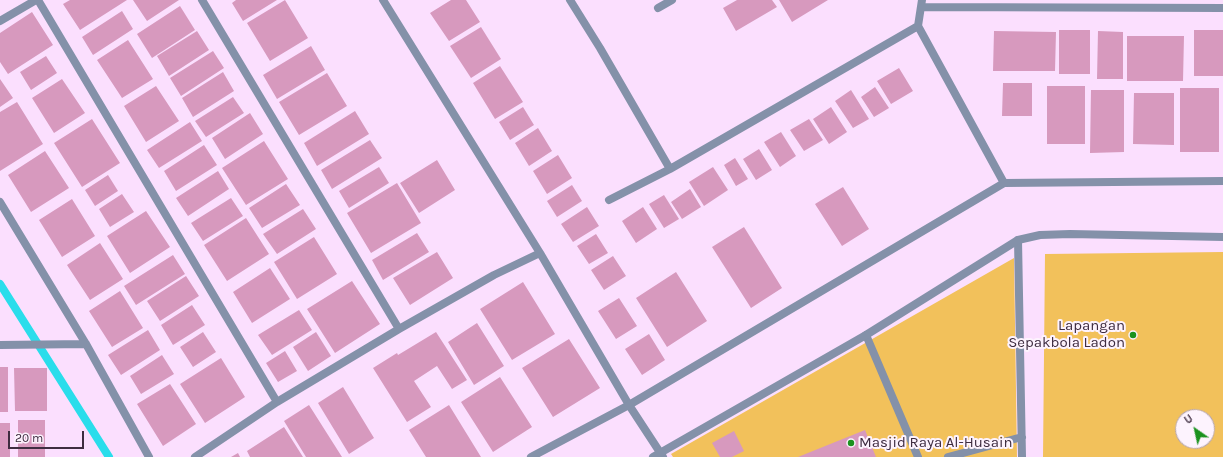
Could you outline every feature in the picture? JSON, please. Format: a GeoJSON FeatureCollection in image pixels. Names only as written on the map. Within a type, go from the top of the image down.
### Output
{"type":"FeatureCollection","features":[{"type":"Feature","properties":{"kind":"street"},"geometry":{"type":"LineString","coordinates":[[0,21],[37,0],[277,402]]}},
{"type":"Feature","properties":{"kind":"street"},"geometry":{"type":"LineString","coordinates":[[202,0],[398,329]]}},
{"type":"Feature","properties":{"kind":"street"},"geometry":{"type":"LineString","coordinates":[[383,0],[540,253],[659,456],[866,336],[1018,240],[1040,235],[1070,234],[1223,237]]}},
{"type":"Feature","properties":{"kind":"street"},"geometry":{"type":"LineString","coordinates":[[570,0],[600,48],[670,169]]}},
{"type":"Feature","properties":{"kind":"street"},"geometry":{"type":"LineString","coordinates":[[658,8],[672,0]]}},
{"type":"Feature","properties":{"kind":"street"},"geometry":{"type":"LineString","coordinates":[[1004,183],[918,26],[922,4],[1223,8]]}},
{"type":"Feature","properties":{"kind":"street"},"geometry":{"type":"LineString","coordinates":[[608,200],[670,169],[918,26]]}},
{"type":"Feature","properties":{"kind":"street"},"geometry":{"type":"LineString","coordinates":[[531,457],[629,405],[1004,183],[1223,181]]}},
{"type":"Feature","properties":{"kind":"street"},"geometry":{"type":"LineString","coordinates":[[0,202],[86,344],[149,457]]}},
{"type":"Feature","properties":{"kind":"street"},"geometry":{"type":"LineString","coordinates":[[1018,240],[1022,457]]}},
{"type":"Feature","properties":{"kind":"street"},"geometry":{"type":"LineString","coordinates":[[195,457],[277,402],[398,329],[494,275],[540,253]]}},
{"type":"Feature","properties":{"kind":"street"},"geometry":{"type":"LineString","coordinates":[[866,336],[918,457]]}},
{"type":"Feature","properties":{"kind":"street"},"geometry":{"type":"LineString","coordinates":[[0,345],[86,344]]}},
{"type":"Feature","properties":{"kind":"street"},"geometry":{"type":"LineString","coordinates":[[948,457],[1022,437]]}},
{"type":"Feature","properties":{"kind":"shaded area","name":"Lapangan Sepakbola Ladon"},"geometry":{"type":"Polygon","coordinates":[[[1223,252],[1223,457],[1043,457],[1045,254],[1223,252]]]}},
{"type":"Feature","properties":{"kind":"shaded area"},"geometry":{"type":"Polygon","coordinates":[[[1014,258],[1017,457],[673,457],[671,454],[1014,258]]]}},
{"type":"Feature","properties":{"kind":"building"},"geometry":{"type":"Polygon","coordinates":[[[70,0],[127,0],[80,30],[63,4],[70,0]]]}},
{"type":"Feature","properties":{"kind":"building"},"geometry":{"type":"Polygon","coordinates":[[[133,0],[179,0],[147,21],[133,0]]]}},
{"type":"Feature","properties":{"kind":"building"},"geometry":{"type":"Polygon","coordinates":[[[236,0],[277,0],[243,21],[232,3],[236,0]]]}},
{"type":"Feature","properties":{"kind":"building"},"geometry":{"type":"Polygon","coordinates":[[[285,0],[308,38],[270,61],[247,23],[285,0]]]}},
{"type":"Feature","properties":{"kind":"building"},"geometry":{"type":"Polygon","coordinates":[[[451,0],[466,0],[480,22],[449,41],[430,13],[451,0]]]}},
{"type":"Feature","properties":{"kind":"building"},"geometry":{"type":"Polygon","coordinates":[[[737,0],[772,0],[777,7],[736,31],[723,8],[737,0]]]}},
{"type":"Feature","properties":{"kind":"building"},"geometry":{"type":"Polygon","coordinates":[[[779,0],[828,0],[792,22],[779,0]]]}},
{"type":"Feature","properties":{"kind":"building"},"geometry":{"type":"Polygon","coordinates":[[[180,6],[195,30],[152,58],[137,34],[180,6]]]}},
{"type":"Feature","properties":{"kind":"building"},"geometry":{"type":"Polygon","coordinates":[[[122,11],[133,29],[93,55],[82,37],[122,11]]]}},
{"type":"Feature","properties":{"kind":"building"},"geometry":{"type":"Polygon","coordinates":[[[32,12],[53,45],[8,74],[0,62],[0,33],[32,12]]]}},
{"type":"Feature","properties":{"kind":"building"},"geometry":{"type":"Polygon","coordinates":[[[481,27],[501,59],[471,78],[450,46],[481,27]]]}},
{"type":"Feature","properties":{"kind":"building"},"geometry":{"type":"Polygon","coordinates":[[[1059,30],[1090,30],[1090,74],[1059,74],[1059,30]]]}},
{"type":"Feature","properties":{"kind":"building"},"geometry":{"type":"Polygon","coordinates":[[[1194,30],[1223,30],[1223,76],[1194,76],[1194,30]]]}},
{"type":"Feature","properties":{"kind":"building"},"geometry":{"type":"Polygon","coordinates":[[[197,31],[209,50],[169,76],[157,56],[197,31]]]}},
{"type":"Feature","properties":{"kind":"building"},"geometry":{"type":"Polygon","coordinates":[[[994,31],[1056,32],[1055,71],[993,71],[994,31]]]}},
{"type":"Feature","properties":{"kind":"building"},"geometry":{"type":"Polygon","coordinates":[[[1098,31],[1123,32],[1123,79],[1097,79],[1098,31]]]}},
{"type":"Feature","properties":{"kind":"building"},"geometry":{"type":"Polygon","coordinates":[[[1127,36],[1184,36],[1183,81],[1127,81],[1127,36]]]}},
{"type":"Feature","properties":{"kind":"building"},"geometry":{"type":"Polygon","coordinates":[[[128,40],[153,79],[122,98],[97,60],[128,40]]]}},
{"type":"Feature","properties":{"kind":"building"},"geometry":{"type":"Polygon","coordinates":[[[311,46],[325,70],[277,99],[263,75],[311,46]]]}},
{"type":"Feature","properties":{"kind":"building"},"geometry":{"type":"Polygon","coordinates":[[[213,51],[224,68],[181,96],[170,78],[213,51]]]}},
{"type":"Feature","properties":{"kind":"building"},"geometry":{"type":"Polygon","coordinates":[[[46,56],[57,73],[31,90],[20,72],[46,56]]]}},
{"type":"Feature","properties":{"kind":"building"},"geometry":{"type":"Polygon","coordinates":[[[500,66],[523,102],[495,119],[473,83],[500,66]]]}},
{"type":"Feature","properties":{"kind":"building"},"geometry":{"type":"Polygon","coordinates":[[[899,68],[913,91],[891,104],[877,81],[899,68]]]}},
{"type":"Feature","properties":{"kind":"building"},"geometry":{"type":"Polygon","coordinates":[[[223,72],[234,91],[193,117],[182,98],[223,72]]]}},
{"type":"Feature","properties":{"kind":"building"},"geometry":{"type":"Polygon","coordinates":[[[327,73],[347,106],[299,135],[279,102],[327,73]]]}},
{"type":"Feature","properties":{"kind":"building"},"geometry":{"type":"Polygon","coordinates":[[[0,79],[13,98],[0,107],[0,79]]]}},
{"type":"Feature","properties":{"kind":"building"},"geometry":{"type":"Polygon","coordinates":[[[62,79],[85,113],[54,133],[32,98],[62,79]]]}},
{"type":"Feature","properties":{"kind":"building"},"geometry":{"type":"Polygon","coordinates":[[[1003,83],[1032,83],[1032,116],[1002,116],[1003,83]]]}},
{"type":"Feature","properties":{"kind":"building"},"geometry":{"type":"Polygon","coordinates":[[[156,86],[179,121],[146,142],[124,106],[156,86]]]}},
{"type":"Feature","properties":{"kind":"building"},"geometry":{"type":"Polygon","coordinates":[[[1047,86],[1085,86],[1085,144],[1047,144],[1047,86]]]}},
{"type":"Feature","properties":{"kind":"building"},"geometry":{"type":"Polygon","coordinates":[[[875,87],[889,108],[874,117],[861,97],[875,87]]]}},
{"type":"Feature","properties":{"kind":"building"},"geometry":{"type":"Polygon","coordinates":[[[1180,88],[1219,88],[1219,152],[1180,152],[1180,88]]]}},
{"type":"Feature","properties":{"kind":"building"},"geometry":{"type":"Polygon","coordinates":[[[851,90],[869,119],[853,128],[835,101],[851,90]]]}},
{"type":"Feature","properties":{"kind":"building"},"geometry":{"type":"Polygon","coordinates":[[[1091,90],[1124,90],[1124,152],[1090,153],[1091,90]]]}},
{"type":"Feature","properties":{"kind":"building"},"geometry":{"type":"Polygon","coordinates":[[[1134,93],[1174,93],[1174,145],[1133,144],[1134,93]]]}},
{"type":"Feature","properties":{"kind":"building"},"geometry":{"type":"Polygon","coordinates":[[[233,97],[244,113],[206,137],[195,121],[233,97]]]}},
{"type":"Feature","properties":{"kind":"building"},"geometry":{"type":"Polygon","coordinates":[[[17,102],[43,144],[0,171],[0,112],[17,102]]]}},
{"type":"Feature","properties":{"kind":"building"},"geometry":{"type":"Polygon","coordinates":[[[523,107],[534,125],[510,140],[499,122],[523,107]]]}},
{"type":"Feature","properties":{"kind":"building"},"geometry":{"type":"Polygon","coordinates":[[[831,107],[847,132],[829,144],[813,119],[831,107]]]}},
{"type":"Feature","properties":{"kind":"building"},"geometry":{"type":"Polygon","coordinates":[[[355,111],[369,134],[317,166],[304,143],[355,111]]]}},
{"type":"Feature","properties":{"kind":"building"},"geometry":{"type":"Polygon","coordinates":[[[250,113],[263,134],[225,159],[212,138],[250,113]]]}},
{"type":"Feature","properties":{"kind":"building"},"geometry":{"type":"Polygon","coordinates":[[[92,119],[120,163],[82,187],[54,143],[92,119]]]}},
{"type":"Feature","properties":{"kind":"building"},"geometry":{"type":"Polygon","coordinates":[[[809,119],[823,140],[804,151],[790,130],[809,119]]]}},
{"type":"Feature","properties":{"kind":"building"},"geometry":{"type":"Polygon","coordinates":[[[190,122],[202,141],[159,168],[147,150],[190,122]]]}},
{"type":"Feature","properties":{"kind":"building"},"geometry":{"type":"Polygon","coordinates":[[[538,128],[552,151],[529,166],[515,143],[538,128]]]}},
{"type":"Feature","properties":{"kind":"building"},"geometry":{"type":"Polygon","coordinates":[[[781,132],[796,156],[780,167],[764,142],[781,132]]]}},
{"type":"Feature","properties":{"kind":"building"},"geometry":{"type":"Polygon","coordinates":[[[370,140],[382,158],[332,189],[321,170],[370,140]]]}},
{"type":"Feature","properties":{"kind":"building"},"geometry":{"type":"Polygon","coordinates":[[[264,141],[288,179],[246,205],[222,168],[264,141]]]}},
{"type":"Feature","properties":{"kind":"building"},"geometry":{"type":"Polygon","coordinates":[[[204,145],[217,165],[176,191],[164,171],[204,145]]]}},
{"type":"Feature","properties":{"kind":"building"},"geometry":{"type":"Polygon","coordinates":[[[759,149],[772,170],[756,180],[743,159],[759,149]]]}},
{"type":"Feature","properties":{"kind":"building"},"geometry":{"type":"Polygon","coordinates":[[[45,151],[69,188],[31,212],[8,175],[45,151]]]}},
{"type":"Feature","properties":{"kind":"building"},"geometry":{"type":"Polygon","coordinates":[[[558,155],[572,178],[547,194],[533,171],[558,155]]]}},
{"type":"Feature","properties":{"kind":"building"},"geometry":{"type":"Polygon","coordinates":[[[735,158],[748,179],[736,186],[724,165],[735,158]]]}},
{"type":"Feature","properties":{"kind":"building"},"geometry":{"type":"Polygon","coordinates":[[[437,160],[455,190],[419,213],[400,183],[437,160]]]}},
{"type":"Feature","properties":{"kind":"building"},"geometry":{"type":"Polygon","coordinates":[[[379,167],[389,183],[349,208],[339,191],[379,167]]]}},
{"type":"Feature","properties":{"kind":"building"},"geometry":{"type":"Polygon","coordinates":[[[713,167],[728,190],[704,206],[689,182],[713,167]]]}},
{"type":"Feature","properties":{"kind":"building"},"geometry":{"type":"Polygon","coordinates":[[[218,171],[229,189],[188,216],[176,198],[218,171]]]}},
{"type":"Feature","properties":{"kind":"building"},"geometry":{"type":"Polygon","coordinates":[[[108,175],[118,191],[95,206],[85,190],[108,175]]]}},
{"type":"Feature","properties":{"kind":"building"},"geometry":{"type":"Polygon","coordinates":[[[397,183],[421,223],[371,253],[347,213],[397,183]]]}},
{"type":"Feature","properties":{"kind":"building"},"geometry":{"type":"Polygon","coordinates":[[[286,184],[300,205],[262,228],[249,208],[286,184]]]}},
{"type":"Feature","properties":{"kind":"building"},"geometry":{"type":"Polygon","coordinates":[[[572,185],[582,201],[557,217],[547,201],[572,185]]]}},
{"type":"Feature","properties":{"kind":"building"},"geometry":{"type":"Polygon","coordinates":[[[843,187],[869,229],[842,246],[815,204],[843,187]]]}},
{"type":"Feature","properties":{"kind":"building"},"geometry":{"type":"Polygon","coordinates":[[[690,189],[701,207],[682,219],[671,202],[690,189]]]}},
{"type":"Feature","properties":{"kind":"building"},"geometry":{"type":"Polygon","coordinates":[[[122,194],[134,212],[110,227],[99,209],[122,194]]]}},
{"type":"Feature","properties":{"kind":"building"},"geometry":{"type":"Polygon","coordinates":[[[664,195],[679,219],[664,228],[649,204],[664,195]]]}},
{"type":"Feature","properties":{"kind":"building"},"geometry":{"type":"Polygon","coordinates":[[[231,198],[243,216],[203,241],[191,223],[231,198]]]}},
{"type":"Feature","properties":{"kind":"building"},"geometry":{"type":"Polygon","coordinates":[[[72,199],[95,236],[62,257],[39,220],[72,199]]]}},
{"type":"Feature","properties":{"kind":"building"},"geometry":{"type":"Polygon","coordinates":[[[587,207],[599,226],[573,242],[561,224],[587,207]]]}},
{"type":"Feature","properties":{"kind":"building"},"geometry":{"type":"Polygon","coordinates":[[[643,207],[657,229],[636,243],[622,221],[643,207]]]}},
{"type":"Feature","properties":{"kind":"building"},"geometry":{"type":"Polygon","coordinates":[[[303,209],[316,229],[277,254],[263,234],[303,209]]]}},
{"type":"Feature","properties":{"kind":"building"},"geometry":{"type":"Polygon","coordinates":[[[146,211],[170,247],[130,273],[107,236],[146,211]]]}},
{"type":"Feature","properties":{"kind":"building"},"geometry":{"type":"Polygon","coordinates":[[[246,218],[269,254],[227,281],[204,245],[246,218]]]}},
{"type":"Feature","properties":{"kind":"building"},"geometry":{"type":"Polygon","coordinates":[[[744,227],[782,288],[751,308],[712,247],[744,227]]]}},
{"type":"Feature","properties":{"kind":"building"},"geometry":{"type":"Polygon","coordinates":[[[417,233],[429,252],[383,280],[372,260],[417,233]]]}},
{"type":"Feature","properties":{"kind":"building"},"geometry":{"type":"Polygon","coordinates":[[[596,234],[608,253],[589,264],[577,246],[596,234]]]}},
{"type":"Feature","properties":{"kind":"building"},"geometry":{"type":"Polygon","coordinates":[[[314,237],[337,274],[297,299],[274,262],[314,237]]]}},
{"type":"Feature","properties":{"kind":"building"},"geometry":{"type":"Polygon","coordinates":[[[100,243],[123,279],[90,300],[67,265],[100,243]]]}},
{"type":"Feature","properties":{"kind":"building"},"geometry":{"type":"Polygon","coordinates":[[[437,252],[453,278],[410,305],[393,278],[437,252]]]}},
{"type":"Feature","properties":{"kind":"building"},"geometry":{"type":"Polygon","coordinates":[[[173,255],[185,274],[136,305],[124,286],[173,255]]]}},
{"type":"Feature","properties":{"kind":"building"},"geometry":{"type":"Polygon","coordinates":[[[613,256],[626,276],[604,290],[591,270],[613,256]]]}},
{"type":"Feature","properties":{"kind":"building"},"geometry":{"type":"Polygon","coordinates":[[[270,268],[290,299],[252,323],[233,292],[270,268]]]}},
{"type":"Feature","properties":{"kind":"building"},"geometry":{"type":"Polygon","coordinates":[[[676,272],[707,321],[667,347],[636,298],[676,272]]]}},
{"type":"Feature","properties":{"kind":"building"},"geometry":{"type":"Polygon","coordinates":[[[186,276],[199,296],[160,321],[147,301],[186,276]]]}},
{"type":"Feature","properties":{"kind":"building"},"geometry":{"type":"Polygon","coordinates":[[[352,281],[380,324],[335,353],[307,309],[352,281]]]}},
{"type":"Feature","properties":{"kind":"building"},"geometry":{"type":"Polygon","coordinates":[[[523,282],[555,334],[512,360],[480,309],[523,282]]]}},
{"type":"Feature","properties":{"kind":"building"},"geometry":{"type":"Polygon","coordinates":[[[120,291],[143,328],[112,347],[89,311],[120,291]]]}},
{"type":"Feature","properties":{"kind":"building"},"geometry":{"type":"Polygon","coordinates":[[[619,298],[637,326],[616,339],[598,311],[619,298]]]}},
{"type":"Feature","properties":{"kind":"building"},"geometry":{"type":"Polygon","coordinates":[[[192,305],[205,325],[173,345],[161,325],[192,305]]]}},
{"type":"Feature","properties":{"kind":"building"},"geometry":{"type":"Polygon","coordinates":[[[299,310],[312,330],[272,355],[258,335],[299,310]]]}},
{"type":"Feature","properties":{"kind":"building"},"geometry":{"type":"Polygon","coordinates":[[[477,323],[504,366],[474,385],[448,342],[477,323]]]}},
{"type":"Feature","properties":{"kind":"building"},"geometry":{"type":"Polygon","coordinates":[[[148,330],[160,350],[121,375],[108,355],[148,330]]]}},
{"type":"Feature","properties":{"kind":"building"},"geometry":{"type":"Polygon","coordinates":[[[203,332],[216,352],[193,367],[180,347],[203,332]]]}},
{"type":"Feature","properties":{"kind":"building"},"geometry":{"type":"Polygon","coordinates":[[[316,332],[331,356],[308,371],[293,347],[316,332]]]}},
{"type":"Feature","properties":{"kind":"building"},"geometry":{"type":"Polygon","coordinates":[[[436,332],[467,380],[452,389],[437,366],[414,381],[431,407],[407,422],[373,368],[436,332]]]}},
{"type":"Feature","properties":{"kind":"building"},"geometry":{"type":"Polygon","coordinates":[[[649,334],[665,360],[642,375],[625,349],[649,334]]]}},
{"type":"Feature","properties":{"kind":"building"},"geometry":{"type":"Polygon","coordinates":[[[569,339],[600,388],[553,417],[522,368],[569,339]]]}},
{"type":"Feature","properties":{"kind":"building"},"geometry":{"type":"Polygon","coordinates":[[[285,351],[297,371],[278,382],[266,363],[285,351]]]}},
{"type":"Feature","properties":{"kind":"building"},"geometry":{"type":"Polygon","coordinates":[[[162,355],[174,374],[141,394],[130,376],[162,355]]]}},
{"type":"Feature","properties":{"kind":"building"},"geometry":{"type":"Polygon","coordinates":[[[221,358],[245,397],[205,423],[180,384],[221,358]]]}},
{"type":"Feature","properties":{"kind":"building"},"geometry":{"type":"Polygon","coordinates":[[[0,367],[8,367],[8,412],[0,412],[0,367]]]}},
{"type":"Feature","properties":{"kind":"building"},"geometry":{"type":"Polygon","coordinates":[[[14,368],[47,368],[47,411],[15,411],[14,368]]]}},
{"type":"Feature","properties":{"kind":"building"},"geometry":{"type":"Polygon","coordinates":[[[500,377],[532,427],[493,452],[461,402],[500,377]]]}},
{"type":"Feature","properties":{"kind":"building"},"geometry":{"type":"Polygon","coordinates":[[[170,384],[196,424],[163,446],[137,404],[170,384]]]}},
{"type":"Feature","properties":{"kind":"building"},"geometry":{"type":"Polygon","coordinates":[[[343,387],[374,438],[349,454],[318,403],[343,387]]]}},
{"type":"Feature","properties":{"kind":"building"},"geometry":{"type":"Polygon","coordinates":[[[309,405],[342,457],[306,457],[284,421],[309,405]]]}},
{"type":"Feature","properties":{"kind":"building"},"geometry":{"type":"Polygon","coordinates":[[[449,405],[481,457],[426,457],[409,430],[449,405]]]}},
{"type":"Feature","properties":{"kind":"building"},"geometry":{"type":"Polygon","coordinates":[[[18,420],[45,420],[45,457],[18,457],[18,420]]]}},
{"type":"Feature","properties":{"kind":"building"},"geometry":{"type":"Polygon","coordinates":[[[0,423],[10,423],[10,457],[0,457],[0,423]]]}},
{"type":"Feature","properties":{"kind":"building"},"geometry":{"type":"Polygon","coordinates":[[[284,427],[303,457],[250,457],[247,451],[284,427]]]}},
{"type":"Feature","properties":{"kind":"building","name":"Masjid Raya Al-Husain"},"geometry":{"type":"Polygon","coordinates":[[[865,430],[876,457],[798,457],[865,430]]]}},
{"type":"Feature","properties":{"kind":"building"},"geometry":{"type":"Polygon","coordinates":[[[734,431],[744,451],[732,457],[720,457],[712,443],[734,431]]]}},
{"type":"Feature","properties":{"kind":"building"},"geometry":{"type":"Polygon","coordinates":[[[238,453],[240,457],[231,457],[238,453]]]}},
{"type":"Feature","properties":{"kind":"waterway"},"geometry":{"type":"LineString","coordinates":[[0,284],[109,457]]}},
{"type":"Feature","properties":{"kind":"place","name":"Lapangan Sepakbola Ladon"},"geometry":{"type":"Point","coordinates":[1133,335]}},
{"type":"Feature","properties":{"kind":"place","name":"Masjid Raya Al-Husain"},"geometry":{"type":"Point","coordinates":[851,443]}}]}
